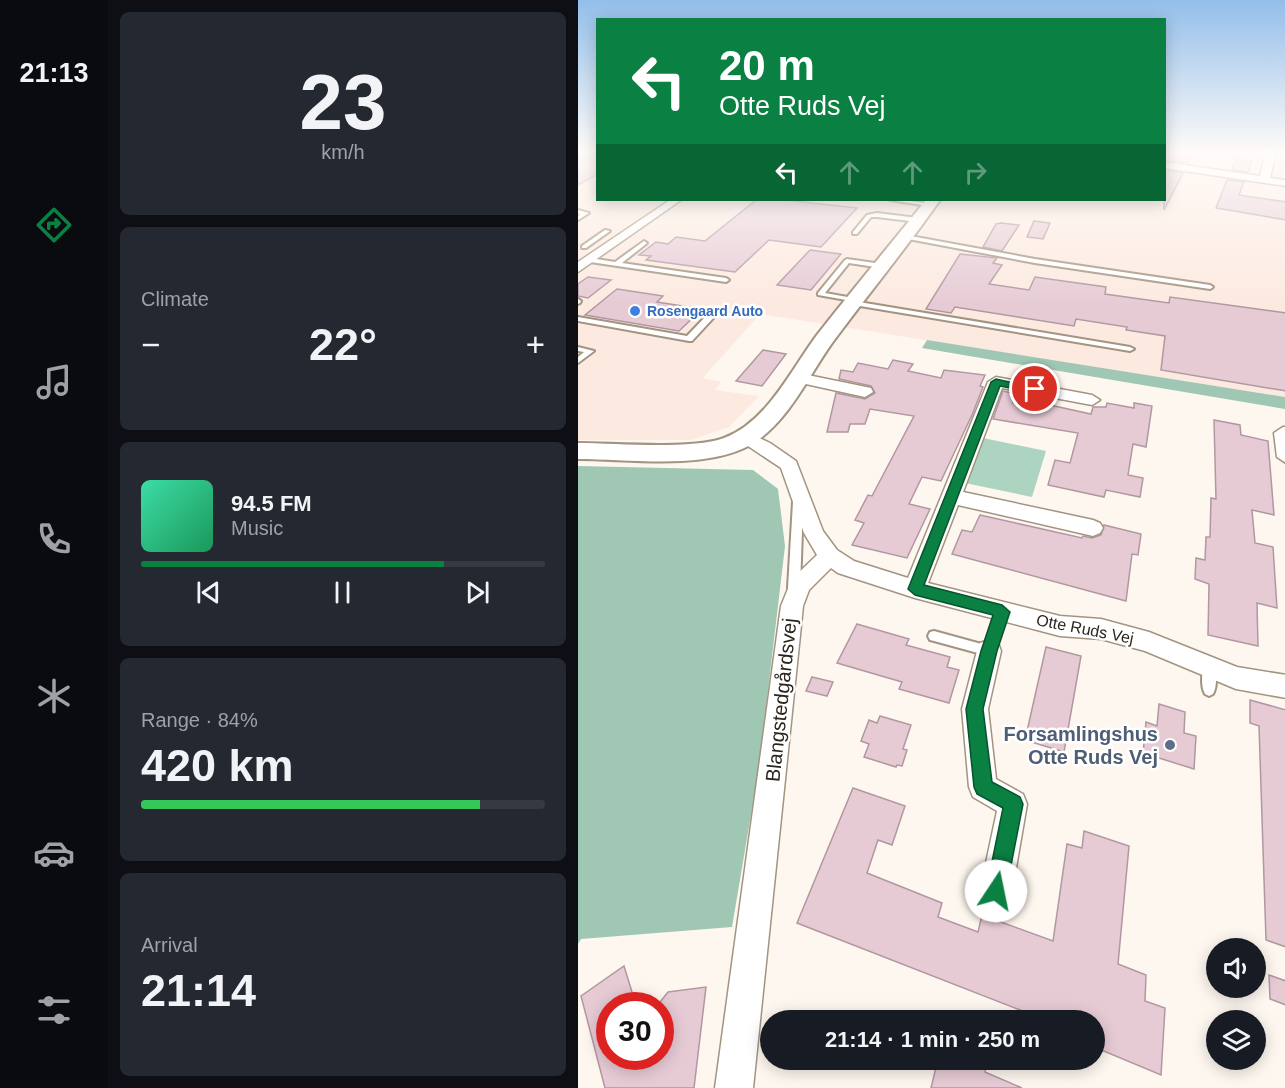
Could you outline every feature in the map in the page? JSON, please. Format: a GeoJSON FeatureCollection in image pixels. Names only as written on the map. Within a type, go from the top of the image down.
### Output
{"type":"FeatureCollection","features":[{"type":"Feature","properties":{"kind":"street"},"geometry":{"type":"LineString","coordinates":[[578,268],[672,203]]}},
{"type":"Feature","properties":{"kind":"street"},"geometry":{"type":"LineString","coordinates":[[578,451],[701,450],[721,447],[745,438],[772,411],[930,203]]}},
{"type":"Feature","properties":{"kind":"street"},"geometry":{"type":"LineString","coordinates":[[798,378],[865,392]]}},
{"type":"Feature","properties":{"kind":"street"},"geometry":{"type":"LineString","coordinates":[[915,589],[996,382],[1092,400]]}},
{"type":"Feature","properties":{"kind":"street"},"geometry":{"type":"LineString","coordinates":[[1286,433],[1283,433],[1286,457]]}},
{"type":"Feature","properties":{"kind":"street"},"geometry":{"type":"LineString","coordinates":[[745,438],[764,447],[789,465],[795,474],[808,519],[830,556]]}},
{"type":"Feature","properties":{"kind":"street"},"geometry":{"type":"LineString","coordinates":[[951,497],[1093,528]]}},
{"type":"Feature","properties":{"kind":"street","name":"Otte Ruds Vej"},"geometry":{"type":"LineString","coordinates":[[830,556],[867,575],[915,589],[1060,626],[1101,629],[1139,639],[1209,679],[1236,678],[1286,687]]}},
{"type":"Feature","properties":{"kind":"street","name":"Blangstedgårdsvej"},"geometry":{"type":"LineString","coordinates":[[734,1088],[753,917],[777,748],[792,606],[800,585],[830,556]]}},
{"type":"Feature","properties":{"kind":"street"},"geometry":{"type":"LineString","coordinates":[[989,651],[975,709],[983,787],[1013,804],[996,891]]}},
{"type":"Feature","properties":{"kind":"lane"},"geometry":{"type":"LineString","coordinates":[[578,212],[586,213],[578,218]]}},
{"type":"Feature","properties":{"kind":"lane"},"geometry":{"type":"LineString","coordinates":[[855,233],[869,216],[918,220]]}},
{"type":"Feature","properties":{"kind":"lane"},"geometry":{"type":"LineString","coordinates":[[581,246],[607,231]]}},
{"type":"Feature","properties":{"kind":"lane"},"geometry":{"type":"LineString","coordinates":[[905,237],[1031,260],[1210,287]]}},
{"type":"Feature","properties":{"kind":"lane"},"geometry":{"type":"LineString","coordinates":[[616,264],[644,243]]}},
{"type":"Feature","properties":{"kind":"lane"},"geometry":{"type":"LineString","coordinates":[[581,246],[604,250]]}},
{"type":"Feature","properties":{"kind":"lane"},"geometry":{"type":"LineString","coordinates":[[590,260],[726,280]]}},
{"type":"Feature","properties":{"kind":"lane"},"geometry":{"type":"LineString","coordinates":[[882,266],[847,261],[820,294],[1130,349]]}},
{"type":"Feature","properties":{"kind":"lane"},"geometry":{"type":"LineString","coordinates":[[578,319],[689,339],[713,314]]}},
{"type":"Feature","properties":{"kind":"lane"},"geometry":{"type":"LineString","coordinates":[[578,349],[590,351],[578,361]]}},
{"type":"Feature","properties":{"kind":"lane"},"geometry":{"type":"LineString","coordinates":[[792,606],[797,562],[798,490]]}},
{"type":"Feature","properties":{"kind":"lane"},"geometry":{"type":"LineString","coordinates":[[934,636],[989,651],[1002,612]]}},
{"type":"Feature","properties":{"kind":"shaded area"},"geometry":{"type":"Polygon","coordinates":[[[578,203],[1285,203],[1285,397],[760,314],[703,378],[721,382],[715,390],[759,396],[729,427],[691,440],[578,440],[578,203]]]}},
{"type":"Feature","properties":{"kind":"green space"},"geometry":{"type":"Polygon","coordinates":[[[927,340],[1285,397],[1285,409],[922,348],[927,340]]]}},
{"type":"Feature","properties":{"kind":"green space"},"geometry":{"type":"Polygon","coordinates":[[[983,438],[1046,451],[1032,497],[965,483],[983,438]]]}},
{"type":"Feature","properties":{"kind":"green space"},"geometry":{"type":"Polygon","coordinates":[[[578,466],[753,470],[778,489],[785,546],[759,767],[732,927],[581,939],[578,944],[578,466]]]}},
{"type":"Feature","properties":{"kind":"building"},"geometry":{"type":"Polygon","coordinates":[[[753,203],[810,203],[857,208],[821,247],[769,240],[735,272],[646,260],[651,256],[639,255],[656,242],[668,244],[676,237],[705,241],[753,203]]]}},
{"type":"Feature","properties":{"kind":"building"},"geometry":{"type":"Polygon","coordinates":[[[1218,203],[1286,203],[1286,220],[1216,208],[1218,203]]]}},
{"type":"Feature","properties":{"kind":"building"},"geometry":{"type":"Polygon","coordinates":[[[1034,221],[1050,223],[1043,239],[1027,237],[1034,221]]]}},
{"type":"Feature","properties":{"kind":"building"},"geometry":{"type":"Polygon","coordinates":[[[996,224],[1019,225],[1002,251],[983,247],[996,224]]]}},
{"type":"Feature","properties":{"kind":"building"},"geometry":{"type":"Polygon","coordinates":[[[810,250],[841,254],[811,290],[777,285],[810,250]]]}},
{"type":"Feature","properties":{"kind":"building"},"geometry":{"type":"Polygon","coordinates":[[[960,254],[997,258],[993,263],[1002,265],[989,284],[1029,290],[1035,277],[1106,287],[1105,294],[1169,303],[1170,297],[1286,313],[1286,391],[1161,370],[1165,336],[1126,330],[1127,327],[1076,319],[1074,326],[955,307],[951,313],[926,309],[960,254]]]}},
{"type":"Feature","properties":{"kind":"building"},"geometry":{"type":"Polygon","coordinates":[[[588,277],[611,280],[588,298],[578,296],[578,284],[588,277]]]}},
{"type":"Feature","properties":{"kind":"building"},"geometry":{"type":"Polygon","coordinates":[[[617,289],[663,296],[657,302],[702,309],[679,331],[585,315],[617,289]]]}},
{"type":"Feature","properties":{"kind":"building"},"geometry":{"type":"Polygon","coordinates":[[[763,350],[786,354],[762,386],[736,381],[763,350]]]}},
{"type":"Feature","properties":{"kind":"building"},"geometry":{"type":"Polygon","coordinates":[[[893,360],[913,364],[908,371],[941,378],[944,370],[985,375],[980,386],[983,387],[972,415],[941,481],[922,477],[909,504],[930,509],[907,558],[852,545],[864,523],[855,520],[868,495],[872,496],[914,416],[870,409],[865,424],[850,424],[848,432],[827,432],[836,393],[865,399],[875,393],[871,386],[839,379],[841,370],[853,372],[858,363],[888,369],[893,360]]]}},
{"type":"Feature","properties":{"kind":"building"},"geometry":{"type":"Polygon","coordinates":[[[1003,391],[1016,394],[1013,403],[1044,408],[1045,404],[1091,414],[1093,407],[1106,407],[1107,403],[1134,408],[1134,403],[1152,406],[1146,447],[1133,444],[1128,475],[1143,478],[1140,497],[1106,490],[1104,497],[1048,485],[1055,460],[1070,463],[1078,433],[993,419],[1003,391]]]}},
{"type":"Feature","properties":{"kind":"building"},"geometry":{"type":"Polygon","coordinates":[[[1214,420],[1240,425],[1241,435],[1268,441],[1274,515],[1252,510],[1255,543],[1273,547],[1277,608],[1257,603],[1258,646],[1208,635],[1209,584],[1195,579],[1196,558],[1205,560],[1206,537],[1210,537],[1211,498],[1216,499],[1214,420]]]}},
{"type":"Feature","properties":{"kind":"building"},"geometry":{"type":"Polygon","coordinates":[[[980,515],[1082,538],[1083,536],[1092,538],[1101,535],[1104,525],[1141,534],[1138,555],[1132,554],[1126,601],[952,554],[962,530],[972,532],[980,515]]]}},
{"type":"Feature","properties":{"kind":"building"},"geometry":{"type":"Polygon","coordinates":[[[857,624],[909,639],[906,645],[950,657],[947,667],[959,670],[949,703],[899,689],[902,682],[837,663],[857,624]]]}},
{"type":"Feature","properties":{"kind":"building"},"geometry":{"type":"Polygon","coordinates":[[[1046,647],[1081,656],[1064,752],[1025,740],[1046,647]]]}},
{"type":"Feature","properties":{"kind":"building"},"geometry":{"type":"Polygon","coordinates":[[[812,677],[833,682],[827,696],[806,691],[812,677]]]}},
{"type":"Feature","properties":{"kind":"building"},"geometry":{"type":"Polygon","coordinates":[[[1250,700],[1286,710],[1286,947],[1266,940],[1259,726],[1250,723],[1250,700]]]}},
{"type":"Feature","properties":{"kind":"building","name":"Forsamlingshus Otte Ruds Vej"},"geometry":{"type":"Polygon","coordinates":[[[1159,704],[1185,712],[1184,733],[1196,736],[1194,769],[1143,753],[1146,722],[1157,726],[1159,704]]]}},
{"type":"Feature","properties":{"kind":"building"},"geometry":{"type":"Polygon","coordinates":[[[880,716],[911,725],[903,749],[907,750],[902,766],[897,765],[896,767],[864,757],[869,744],[861,741],[869,720],[877,723],[880,716]]]}},
{"type":"Feature","properties":{"kind":"building"},"geometry":{"type":"Polygon","coordinates":[[[853,788],[905,806],[892,845],[878,840],[867,873],[942,903],[938,917],[978,932],[982,915],[1053,941],[1067,844],[1082,848],[1084,831],[1129,846],[1118,964],[1146,975],[1145,1001],[1165,1008],[1161,1075],[1105,1052],[1105,1010],[1020,1010],[797,923],[853,788]]]}},
{"type":"Feature","properties":{"kind":"building"},"geometry":{"type":"Polygon","coordinates":[[[624,966],[632,992],[596,992],[596,1054],[581,996],[624,966]]]}},
{"type":"Feature","properties":{"kind":"building"},"geometry":{"type":"Polygon","coordinates":[[[1269,975],[1286,981],[1286,1005],[1270,999],[1269,975]]]}},
{"type":"Feature","properties":{"kind":"building"},"geometry":{"type":"Polygon","coordinates":[[[706,987],[694,1088],[605,1088],[600,1070],[674,1070],[674,992],[668,992],[706,987]]]}},
{"type":"Feature","properties":{"kind":"building"},"geometry":{"type":"Polygon","coordinates":[[[935,1070],[985,1070],[985,1072],[1022,1088],[931,1088],[935,1070]]]}},
{"type":"Feature","properties":{"kind":"place","name":"Rosengaard Auto"},"geometry":{"type":"Point","coordinates":[635,311]}},
{"type":"Feature","properties":{"kind":"place","name":"Forsamlingshus Otte Ruds Vej"},"geometry":{"type":"Point","coordinates":[1170,745]}},
{"type":"Feature","properties":{"kind":"route"},"geometry":{"type":"LineString","coordinates":[[996,891],[1013,804],[983,787],[975,709],[989,651],[1002,612],[915,589],[996,382],[1035,389]]}}]}
